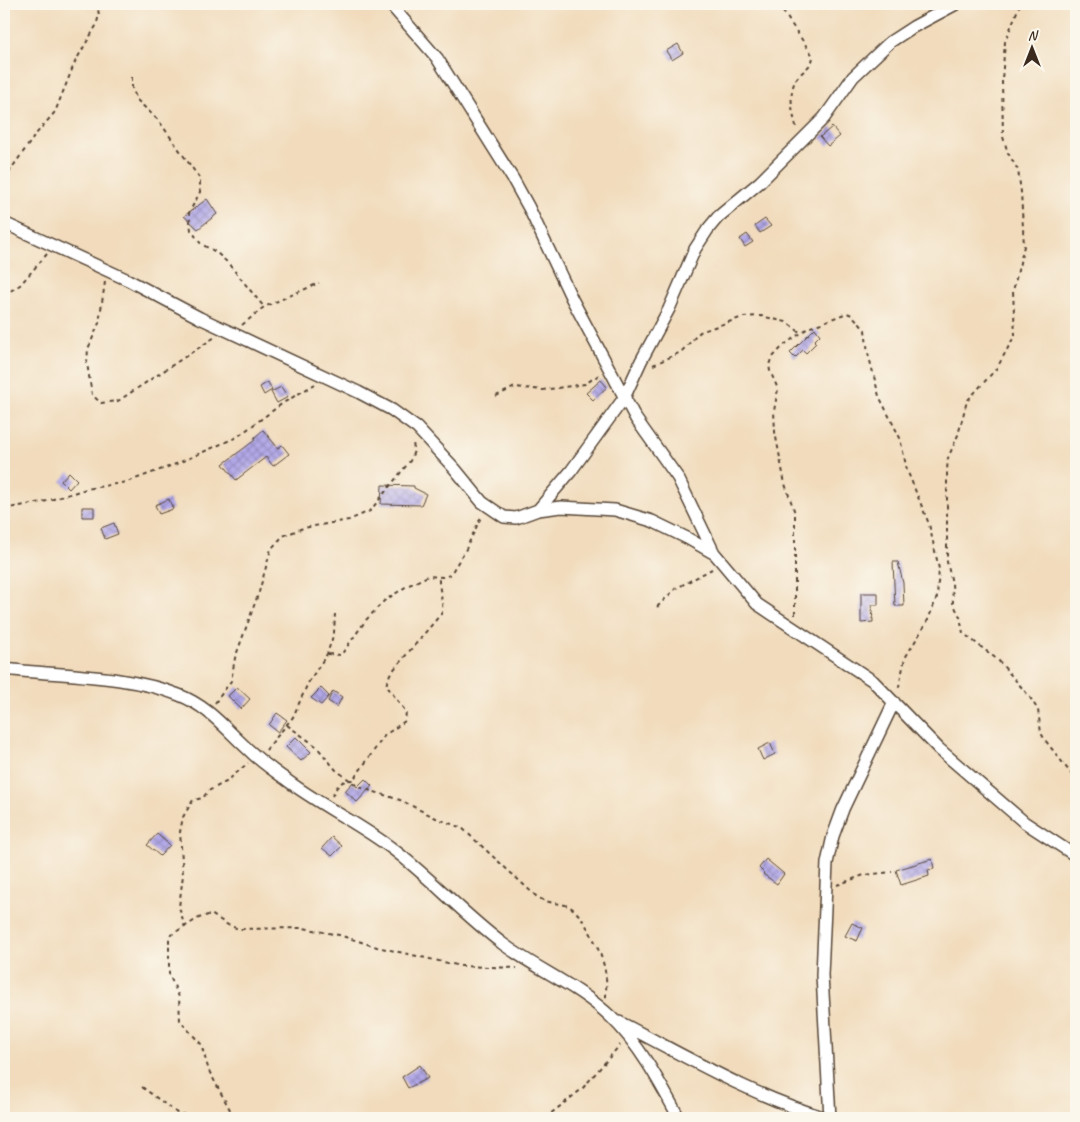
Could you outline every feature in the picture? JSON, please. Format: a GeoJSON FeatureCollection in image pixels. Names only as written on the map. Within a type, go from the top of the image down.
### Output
{"type":"FeatureCollection","features":[{"type":"Feature","properties":{"kind":"street"},"geometry":{"type":"LineString","coordinates":[[390,4],[437,58],[513,179],[624,398],[648,439],[678,478],[718,557],[750,597],[795,630],[873,681],[939,749],[1024,822],[1076,856]]}},
{"type":"Feature","properties":{"kind":"street"},"geometry":{"type":"LineString","coordinates":[[4,223],[106,270],[229,332],[392,410],[417,428],[488,507],[504,517],[524,517],[538,510],[571,471],[624,398],[669,310],[695,249],[708,229],[797,145],[828,113],[853,77],[890,42],[913,27],[956,4]]}},
{"type":"Feature","properties":{"kind":"street"},"geometry":{"type":"LineString","coordinates":[[538,510],[580,508],[634,514],[652,521],[718,557]]}},
{"type":"Feature","properties":{"kind":"street"},"geometry":{"type":"LineString","coordinates":[[4,669],[128,682],[180,695],[208,710],[256,757],[325,807],[389,846],[486,931],[516,953],[572,986],[610,1016],[628,1036],[657,1078],[680,1118]]}},
{"type":"Feature","properties":{"kind":"street"},"geometry":{"type":"LineString","coordinates":[[830,1118],[822,975],[824,896],[827,863],[833,836],[860,773],[894,702]]}},
{"type":"Feature","properties":{"kind":"street"},"geometry":{"type":"LineString","coordinates":[[610,1016],[669,1046],[719,1076],[766,1098],[826,1118]]}},
{"type":"Feature","properties":{"kind":"path"},"geometry":{"type":"LineString","coordinates":[[4,179],[36,134],[55,112],[75,62],[96,26],[99,15],[98,4]]}},
{"type":"Feature","properties":{"kind":"path"},"geometry":{"type":"LineString","coordinates":[[1020,4],[1005,42],[1002,80],[1003,137],[1008,153],[1018,170],[1022,192],[1024,246],[1013,291],[1015,335],[997,368],[967,401],[958,435],[948,458],[946,476],[947,562],[952,583],[953,603],[960,616],[963,633],[998,660],[1029,696],[1038,710],[1041,733],[1076,780]]}},
{"type":"Feature","properties":{"kind":"path"},"geometry":{"type":"LineString","coordinates":[[768,6],[782,10],[813,56],[812,61],[796,79],[793,91],[797,145]]}},
{"type":"Feature","properties":{"kind":"path"},"geometry":{"type":"LineString","coordinates":[[132,77],[132,88],[137,100],[159,121],[200,179],[200,192],[189,213],[191,230],[200,244],[216,252],[228,263],[264,307]]}},
{"type":"Feature","properties":{"kind":"path"},"geometry":{"type":"LineString","coordinates":[[4,295],[20,285],[54,246]]}},
{"type":"Feature","properties":{"kind":"path"},"geometry":{"type":"LineString","coordinates":[[106,270],[99,323],[88,349],[87,363],[88,381],[92,395],[96,401],[108,404],[118,401],[229,332],[264,307],[319,283]]}},
{"type":"Feature","properties":{"kind":"path"},"geometry":{"type":"LineString","coordinates":[[795,630],[796,520],[785,484],[775,432],[774,411],[778,389],[770,372],[770,365],[771,359],[784,345],[802,333],[844,313],[852,315],[863,327],[879,396],[900,438],[908,470],[928,524],[939,569],[936,598],[928,620],[905,658],[902,679],[894,702]]}},
{"type":"Feature","properties":{"kind":"path"},"geometry":{"type":"LineString","coordinates":[[635,374],[681,352],[700,332],[743,317],[761,316],[786,322],[802,333]]}},
{"type":"Feature","properties":{"kind":"path"},"geometry":{"type":"LineString","coordinates":[[496,396],[515,388],[543,390],[590,382],[608,366]]}},
{"type":"Feature","properties":{"kind":"path"},"geometry":{"type":"LineString","coordinates":[[4,509],[47,501],[86,489],[127,482],[204,452],[237,437],[283,403],[326,377]]}},
{"type":"Feature","properties":{"kind":"path"},"geometry":{"type":"LineString","coordinates":[[208,710],[227,689],[231,681],[235,658],[259,592],[271,549],[283,536],[303,528],[349,520],[370,511],[413,457],[414,445],[412,438]]}},
{"type":"Feature","properties":{"kind":"path"},"geometry":{"type":"LineString","coordinates":[[327,654],[342,655],[376,608],[396,593],[428,576],[447,577],[455,570],[480,519],[488,507]]}},
{"type":"Feature","properties":{"kind":"path"},"geometry":{"type":"LineString","coordinates":[[657,607],[675,590],[712,570],[718,557]]}},
{"type":"Feature","properties":{"kind":"path"},"geometry":{"type":"LineString","coordinates":[[353,780],[385,735],[405,721],[406,712],[386,685],[390,674],[441,614],[443,606],[438,577]]}},
{"type":"Feature","properties":{"kind":"path"},"geometry":{"type":"LineString","coordinates":[[185,928],[179,907],[183,874],[180,845],[182,817],[193,800],[203,798],[208,791],[226,782],[267,749],[287,725],[308,683],[327,654],[334,633],[335,614]]}},
{"type":"Feature","properties":{"kind":"path"},"geometry":{"type":"LineString","coordinates":[[287,725],[316,746],[336,770],[366,790],[400,800],[436,818],[462,828],[537,897],[551,904],[565,905],[574,910],[581,918],[602,958],[606,976],[610,1016]]}},
{"type":"Feature","properties":{"kind":"path"},"geometry":{"type":"LineString","coordinates":[[325,807],[340,783],[345,780],[353,780]]}},
{"type":"Feature","properties":{"kind":"path"},"geometry":{"type":"LineString","coordinates":[[824,896],[834,886],[843,882],[864,875],[892,872]]}},
{"type":"Feature","properties":{"kind":"path"},"geometry":{"type":"LineString","coordinates":[[234,1117],[209,1071],[201,1044],[180,1021],[179,997],[169,974],[168,940],[173,933],[185,928],[199,918],[211,914],[228,926],[239,929],[303,928],[339,935],[376,947],[461,966],[492,968],[541,967]]}},
{"type":"Feature","properties":{"kind":"path"},"geometry":{"type":"LineString","coordinates":[[546,1118],[582,1089],[601,1070],[628,1036]]}},
{"type":"Feature","properties":{"kind":"path"},"geometry":{"type":"LineString","coordinates":[[142,1087],[177,1113],[193,1117],[240,1118]]}},
{"type":"Feature","properties":{"kind":"building"},"geometry":{"type":"Polygon","coordinates":[[[678,44],[683,53],[672,60],[666,51],[678,44]]]}},
{"type":"Feature","properties":{"kind":"building"},"geometry":{"type":"Polygon","coordinates":[[[832,127],[840,136],[828,146],[820,137],[832,127]]]}},
{"type":"Feature","properties":{"kind":"building"},"geometry":{"type":"Polygon","coordinates":[[[207,199],[217,214],[198,229],[184,216],[207,199]]]}},
{"type":"Feature","properties":{"kind":"building"},"geometry":{"type":"Polygon","coordinates":[[[765,219],[771,226],[760,233],[755,226],[765,219]]]}},
{"type":"Feature","properties":{"kind":"building"},"geometry":{"type":"Polygon","coordinates":[[[747,234],[753,242],[745,247],[740,239],[747,234]]]}},
{"type":"Feature","properties":{"kind":"building"},"geometry":{"type":"Polygon","coordinates":[[[815,328],[820,335],[814,341],[816,343],[806,353],[803,350],[795,358],[790,353],[815,328]]]}},
{"type":"Feature","properties":{"kind":"building"},"geometry":{"type":"Polygon","coordinates":[[[601,380],[607,387],[593,400],[586,393],[601,380]]]}},
{"type":"Feature","properties":{"kind":"building"},"geometry":{"type":"Polygon","coordinates":[[[268,382],[272,390],[264,395],[260,387],[268,382]]]}},
{"type":"Feature","properties":{"kind":"building"},"geometry":{"type":"Polygon","coordinates":[[[281,387],[288,397],[277,403],[271,392],[281,387]]]}},
{"type":"Feature","properties":{"kind":"building"},"geometry":{"type":"Polygon","coordinates":[[[263,430],[278,448],[282,445],[289,454],[273,466],[266,457],[236,480],[223,464],[255,440],[254,438],[263,430]]]}},
{"type":"Feature","properties":{"kind":"building"},"geometry":{"type":"Polygon","coordinates":[[[69,472],[77,480],[69,489],[61,481],[69,472]]]}},
{"type":"Feature","properties":{"kind":"building"},"geometry":{"type":"Polygon","coordinates":[[[382,485],[414,486],[414,488],[426,494],[421,505],[381,504],[382,485]]]}},
{"type":"Feature","properties":{"kind":"building"},"geometry":{"type":"Polygon","coordinates":[[[169,499],[173,509],[159,514],[155,505],[169,499]]]}},
{"type":"Feature","properties":{"kind":"building"},"geometry":{"type":"Polygon","coordinates":[[[82,507],[94,507],[94,517],[82,517],[82,507]]]}},
{"type":"Feature","properties":{"kind":"building"},"geometry":{"type":"Polygon","coordinates":[[[114,523],[118,534],[105,539],[101,528],[114,523]]]}},
{"type":"Feature","properties":{"kind":"building"},"geometry":{"type":"Polygon","coordinates":[[[893,562],[898,562],[903,583],[904,606],[895,606],[893,562]]]}},
{"type":"Feature","properties":{"kind":"building"},"geometry":{"type":"Polygon","coordinates":[[[861,593],[878,593],[878,605],[872,605],[873,622],[861,623],[861,593]]]}},
{"type":"Feature","properties":{"kind":"building"},"geometry":{"type":"Polygon","coordinates":[[[237,687],[250,699],[241,709],[228,696],[237,687]]]}},
{"type":"Feature","properties":{"kind":"building"},"geometry":{"type":"Polygon","coordinates":[[[321,688],[329,696],[321,705],[311,698],[321,688]]]}},
{"type":"Feature","properties":{"kind":"building"},"geometry":{"type":"Polygon","coordinates":[[[333,691],[342,697],[337,707],[328,701],[333,691]]]}},
{"type":"Feature","properties":{"kind":"building"},"geometry":{"type":"Polygon","coordinates":[[[277,713],[287,720],[278,732],[269,725],[277,713]]]}},
{"type":"Feature","properties":{"kind":"building"},"geometry":{"type":"Polygon","coordinates":[[[296,737],[311,752],[301,761],[286,747],[296,737]]]}},
{"type":"Feature","properties":{"kind":"building"},"geometry":{"type":"Polygon","coordinates":[[[770,743],[775,754],[763,760],[758,749],[770,743]]]}},
{"type":"Feature","properties":{"kind":"building"},"geometry":{"type":"Polygon","coordinates":[[[365,779],[372,786],[357,802],[345,791],[353,782],[357,787],[365,779]]]}},
{"type":"Feature","properties":{"kind":"building"},"geometry":{"type":"Polygon","coordinates":[[[157,834],[170,845],[160,856],[147,845],[157,834]]]}},
{"type":"Feature","properties":{"kind":"building"},"geometry":{"type":"Polygon","coordinates":[[[332,837],[342,846],[332,856],[322,848],[332,837]]]}},
{"type":"Feature","properties":{"kind":"building"},"geometry":{"type":"Polygon","coordinates":[[[766,859],[784,874],[777,884],[763,874],[759,868],[766,859]]]}},
{"type":"Feature","properties":{"kind":"building"},"geometry":{"type":"Polygon","coordinates":[[[932,859],[934,869],[928,870],[929,876],[901,885],[896,870],[932,859]]]}},
{"type":"Feature","properties":{"kind":"building"},"geometry":{"type":"Polygon","coordinates":[[[852,923],[863,928],[857,941],[845,936],[852,923]]]}},
{"type":"Feature","properties":{"kind":"building"},"geometry":{"type":"Polygon","coordinates":[[[420,1065],[428,1078],[408,1088],[402,1077],[420,1065]]]}}]}
